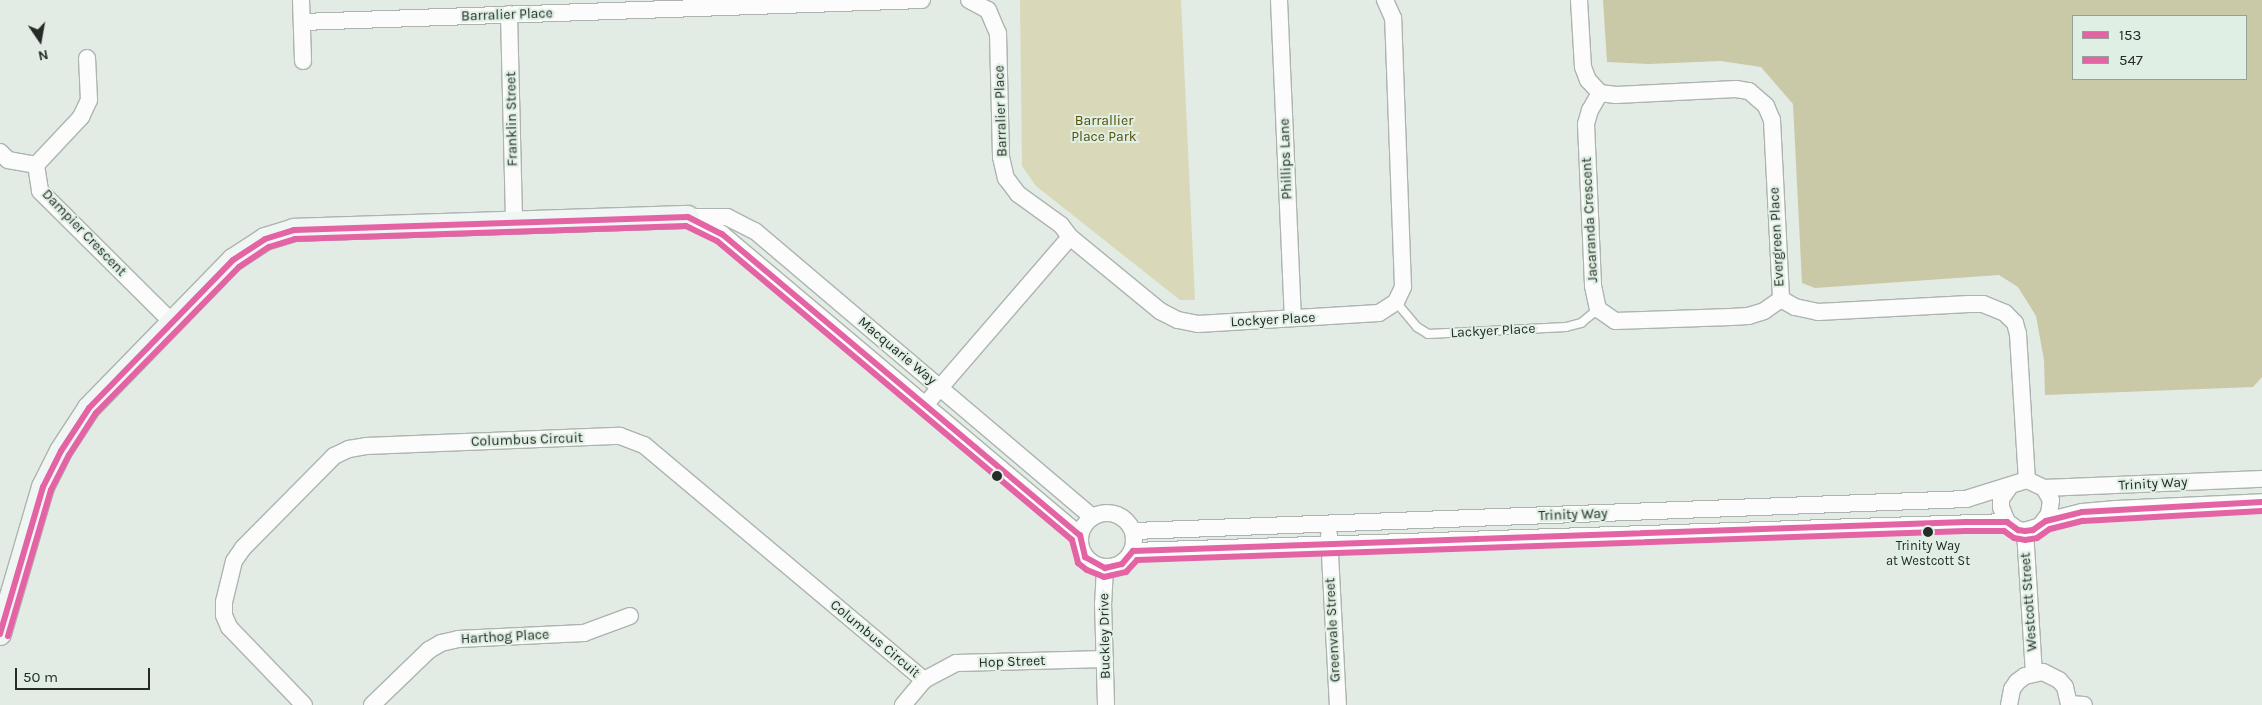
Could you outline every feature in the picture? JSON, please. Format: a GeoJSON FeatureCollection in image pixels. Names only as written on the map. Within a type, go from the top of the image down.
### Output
{"type":"FeatureCollection","features":[{"type":"Feature","properties":{"kind":"street"},"geometry":{"type":"LineString","coordinates":[[301,0],[303,61]]}},
{"type":"Feature","properties":{"kind":"street","name":"Barralier Place"},"geometry":{"type":"LineString","coordinates":[[302,22],[922,0]]}},
{"type":"Feature","properties":{"kind":"street","name":"Barralier Place"},"geometry":{"type":"LineString","coordinates":[[969,0],[988,10],[998,33],[1001,157],[1006,178],[1018,194],[1061,225],[1070,237]]}},
{"type":"Feature","properties":{"kind":"street","name":"Phillips Lane"},"geometry":{"type":"LineString","coordinates":[[1279,0],[1293,318]]}},
{"type":"Feature","properties":{"kind":"street"},"geometry":{"type":"LineString","coordinates":[[1385,0],[1394,18],[1403,287],[1396,302]]}},
{"type":"Feature","properties":{"kind":"street"},"geometry":{"type":"LineString","coordinates":[[1579,0],[1583,67],[1588,80],[1600,93]]}},
{"type":"Feature","properties":{"kind":"street","name":"Franklin Street"},"geometry":{"type":"LineString","coordinates":[[509,14],[514,223]]}},
{"type":"Feature","properties":{"kind":"street"},"geometry":{"type":"LineString","coordinates":[[0,152],[8,160],[36,165],[82,117],[89,100],[88,58]]}},
{"type":"Feature","properties":{"kind":"street","name":"Evergreen Place"},"geometry":{"type":"LineString","coordinates":[[1600,93],[1616,95],[1736,89],[1749,91],[1766,106],[1772,120],[1781,299],[1795,307],[1818,312],[1982,304],[2005,313],[2015,323],[2018,334],[2027,480]]}},
{"type":"Feature","properties":{"kind":"street","name":"Jacaranda Crescent"},"geometry":{"type":"LineString","coordinates":[[1598,309],[1593,286],[1586,124],[1590,110],[1600,93]]}},
{"type":"Feature","properties":{"kind":"street","name":"Dampier Crescent"},"geometry":{"type":"LineString","coordinates":[[36,165],[40,191],[172,322]]}},
{"type":"Feature","properties":{"kind":"street","name":"Macquarie Way"},"geometry":{"type":"LineString","coordinates":[[688,217],[722,234],[1080,535]]}},
{"type":"Feature","properties":{"kind":"street","name":"Macquarie Way"},"geometry":{"type":"LineString","coordinates":[[0,634],[43,487],[61,451],[89,408],[233,260],[265,239],[294,230],[727,217],[755,231],[1092,517]]}},
{"type":"Feature","properties":{"kind":"street"},"geometry":{"type":"LineString","coordinates":[[925,405],[1070,237]]}},
{"type":"Feature","properties":{"kind":"street","name":"Lockyer Place"},"geometry":{"type":"LineString","coordinates":[[1070,237],[1160,311],[1178,320],[1198,324],[1379,313],[1396,302]]}},
{"type":"Feature","properties":{"kind":"street"},"geometry":{"type":"LineString","coordinates":[[1598,309],[1615,321],[1731,317],[1748,316],[1764,310],[1781,299]]}},
{"type":"Feature","properties":{"kind":"street","name":"Columbus Circuit"},"geometry":{"type":"LineString","coordinates":[[304,705],[229,627],[224,615],[224,602],[234,561],[243,548],[334,456],[350,448],[366,446],[620,436],[633,439],[644,445],[924,680],[903,705]]}},
{"type":"Feature","properties":{"kind":"street","name":"Trinity Way"},"geometry":{"type":"LineString","coordinates":[[1134,531],[1966,499],[2027,480],[2044,488],[2262,479]]}},
{"type":"Feature","properties":{"kind":"street"},"geometry":{"type":"LineString","coordinates":[[2007,522],[2001,507],[2001,499],[2010,486]]}},
{"type":"Feature","properties":{"kind":"street"},"geometry":{"type":"LineString","coordinates":[[2044,488],[2051,500],[2050,514],[2046,521]]}},
{"type":"Feature","properties":{"kind":"street","name":"Trinity Way"},"geometry":{"type":"LineString","coordinates":[[1133,552],[1965,522],[2007,522],[2018,530],[2025,531],[2033,530],[2046,521],[2082,512],[2262,502]]}},
{"type":"Feature","properties":{"kind":"street"},"geometry":{"type":"LineString","coordinates":[[1104,512],[1117,514],[1127,520],[1134,531],[1135,542],[1133,552],[1122,564],[1106,568],[1091,562],[1086,557],[1082,550],[1080,535],[1084,525],[1092,517],[1104,512]]}},
{"type":"Feature","properties":{"kind":"street","name":"Greenvale Street"},"geometry":{"type":"LineString","coordinates":[[1329,525],[1338,705]]}},
{"type":"Feature","properties":{"kind":"street","name":"Westcott Street"},"geometry":{"type":"LineString","coordinates":[[2025,531],[2034,673]]}},
{"type":"Feature","properties":{"kind":"street","name":"Buckley Drive"},"geometry":{"type":"LineString","coordinates":[[1106,568],[1102,602],[1106,705]]}},
{"type":"Feature","properties":{"kind":"street","name":"Harthog Place"},"geometry":{"type":"LineString","coordinates":[[372,705],[429,650],[442,643],[458,639],[584,633],[630,616]]}},
{"type":"Feature","properties":{"kind":"street","name":"Hop Street"},"geometry":{"type":"LineString","coordinates":[[924,680],[956,664],[1105,659]]}},
{"type":"Feature","properties":{"kind":"street"},"geometry":{"type":"LineString","coordinates":[[2009,705],[2012,689],[2017,682],[2034,673],[2043,672],[2059,680],[2074,705]]}},
{"type":"Feature","properties":{"kind":"lane","name":"Lackyer Place"},"geometry":{"type":"LineString","coordinates":[[1396,302],[1417,327],[1428,334],[1566,327],[1581,323],[1598,309]]}},
{"type":"Feature","properties":{"kind":"green space","name":"Barrallier Place Park"},"geometry":{"type":"Polygon","coordinates":[[[1020,0],[1181,0],[1195,300],[1180,300],[1036,186],[1022,166],[1020,0]]]}},
{"type":"Feature","properties":{"kind":"green space"},"geometry":{"type":"Polygon","coordinates":[[[1603,0],[2262,0],[2262,377],[2253,387],[2045,395],[2044,360],[2036,316],[2018,287],[1999,275],[1815,288],[1802,283],[1793,104],[1761,67],[1721,61],[1649,64],[1607,62],[1603,0]]]}},
{"type":"Feature","properties":{"kind":"transit line","name":"153"},"geometry":{"type":"LineString","coordinates":[[0,634],[43,487],[61,451],[89,408],[233,260],[265,239],[294,230],[688,217],[722,234],[1080,535],[1085,557],[1105,568],[1122,564],[1133,551],[1965,522],[2007,522],[2018,530],[2025,531],[2033,530],[2046,521],[2082,512],[2262,502]]}},
{"type":"Feature","properties":{"kind":"transit line","name":"547"},"geometry":{"type":"LineString","coordinates":[[8,636],[51,490],[69,455],[96,413],[239,267],[269,247],[295,239],[686,226],[717,241],[1072,540],[1078,563],[1087,570],[1104,577],[1126,572],[1137,560],[1965,531],[2004,531],[2014,538],[2025,540],[2037,538],[2050,529],[2083,521],[2262,511]]}},
{"type":"Feature","properties":{"kind":"place","name":"Trinity Way at Westcott St"},"geometry":{"type":"Point","coordinates":[1928,532]}}]}
